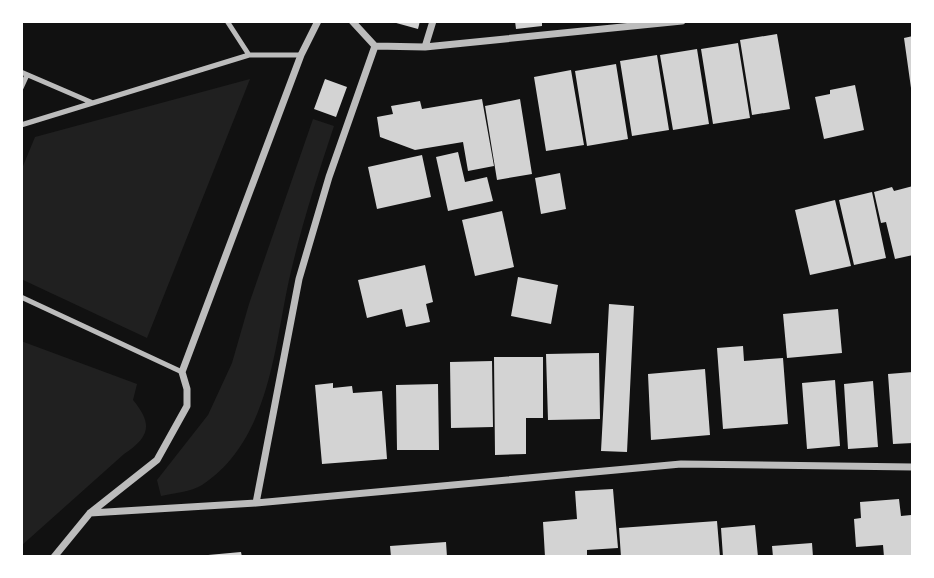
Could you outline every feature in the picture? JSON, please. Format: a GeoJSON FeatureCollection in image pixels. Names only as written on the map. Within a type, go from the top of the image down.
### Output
{"type":"FeatureCollection","features":[{"type":"Feature","properties":{"kind":"street"},"geometry":{"type":"LineString","coordinates":[[54,557],[90,513],[157,460],[187,406],[187,389],[182,372],[301,55],[318,21]]}},
{"type":"Feature","properties":{"kind":"street"},"geometry":{"type":"LineString","coordinates":[[352,21],[375,46],[425,47],[682,21]]}},
{"type":"Feature","properties":{"kind":"street"},"geometry":{"type":"LineString","coordinates":[[425,47],[433,21]]}},
{"type":"Feature","properties":{"kind":"street"},"geometry":{"type":"LineString","coordinates":[[256,503],[299,279],[329,177],[375,46]]}},
{"type":"Feature","properties":{"kind":"street"},"geometry":{"type":"LineString","coordinates":[[90,513],[256,503],[681,464],[913,467]]}},
{"type":"Feature","properties":{"kind":"lane"},"geometry":{"type":"LineString","coordinates":[[228,21],[249,55]]}},
{"type":"Feature","properties":{"kind":"lane"},"geometry":{"type":"LineString","coordinates":[[21,125],[249,55],[301,55]]}},
{"type":"Feature","properties":{"kind":"lane"},"geometry":{"type":"LineString","coordinates":[[21,88],[24,74],[93,103]]}},
{"type":"Feature","properties":{"kind":"lane"},"geometry":{"type":"LineString","coordinates":[[21,297],[182,372]]}},
{"type":"Feature","properties":{"kind":"shaded area"},"geometry":{"type":"Polygon","coordinates":[[[250,79],[147,338],[21,279],[21,171],[35,137],[250,79]]]}},
{"type":"Feature","properties":{"kind":"shaded area"},"geometry":{"type":"Polygon","coordinates":[[[313,119],[334,126],[299,241],[273,364],[255,419],[242,444],[224,466],[202,485],[188,491],[161,496],[157,480],[208,415],[232,363],[249,304],[313,119]]]}},
{"type":"Feature","properties":{"kind":"shaded area"},"geometry":{"type":"Polygon","coordinates":[[[21,341],[137,384],[133,400],[144,416],[146,430],[133,448],[21,546],[21,341]]]}},
{"type":"Feature","properties":{"kind":"building"},"geometry":{"type":"Polygon","coordinates":[[[389,21],[420,21],[418,29],[389,21]]]}},
{"type":"Feature","properties":{"kind":"building"},"geometry":{"type":"Polygon","coordinates":[[[515,21],[542,21],[542,26],[516,29],[515,21]]]}},
{"type":"Feature","properties":{"kind":"building"},"geometry":{"type":"Polygon","coordinates":[[[777,34],[790,109],[752,115],[740,40],[777,34]]]}},
{"type":"Feature","properties":{"kind":"building"},"geometry":{"type":"Polygon","coordinates":[[[913,36],[913,88],[911,88],[904,38],[913,36]]]}},
{"type":"Feature","properties":{"kind":"building"},"geometry":{"type":"Polygon","coordinates":[[[738,43],[750,118],[713,124],[701,49],[738,43]]]}},
{"type":"Feature","properties":{"kind":"building"},"geometry":{"type":"Polygon","coordinates":[[[697,49],[709,124],[673,130],[660,55],[697,49]]]}},
{"type":"Feature","properties":{"kind":"building"},"geometry":{"type":"Polygon","coordinates":[[[657,55],[669,130],[632,136],[620,61],[657,55]]]}},
{"type":"Feature","properties":{"kind":"building"},"geometry":{"type":"Polygon","coordinates":[[[616,64],[628,139],[587,146],[575,71],[616,64]]]}},
{"type":"Feature","properties":{"kind":"building"},"geometry":{"type":"Polygon","coordinates":[[[571,70],[584,145],[546,151],[534,77],[571,70]]]}},
{"type":"Feature","properties":{"kind":"building"},"geometry":{"type":"Polygon","coordinates":[[[325,79],[347,87],[336,117],[314,109],[325,79]]]}},
{"type":"Feature","properties":{"kind":"building"},"geometry":{"type":"Polygon","coordinates":[[[855,85],[864,130],[824,139],[815,97],[830,94],[830,90],[855,85]]]}},
{"type":"Feature","properties":{"kind":"building"},"geometry":{"type":"Polygon","coordinates":[[[482,99],[494,166],[468,171],[463,142],[415,150],[380,137],[377,117],[393,114],[391,106],[420,101],[422,109],[482,99]]]}},
{"type":"Feature","properties":{"kind":"building"},"geometry":{"type":"Polygon","coordinates":[[[520,99],[532,174],[497,180],[485,106],[520,99]]]}},
{"type":"Feature","properties":{"kind":"building"},"geometry":{"type":"Polygon","coordinates":[[[458,152],[465,182],[487,177],[493,201],[448,211],[436,157],[458,152]]]}},
{"type":"Feature","properties":{"kind":"building"},"geometry":{"type":"Polygon","coordinates":[[[422,155],[431,197],[377,209],[368,167],[422,155]]]}},
{"type":"Feature","properties":{"kind":"building"},"geometry":{"type":"Polygon","coordinates":[[[560,173],[566,209],[541,214],[535,178],[560,173]]]}},
{"type":"Feature","properties":{"kind":"building"},"geometry":{"type":"Polygon","coordinates":[[[913,186],[913,255],[895,259],[886,222],[881,223],[874,192],[892,187],[894,191],[913,186]]]}},
{"type":"Feature","properties":{"kind":"building"},"geometry":{"type":"Polygon","coordinates":[[[872,192],[886,258],[854,265],[839,200],[872,192]]]}},
{"type":"Feature","properties":{"kind":"building"},"geometry":{"type":"Polygon","coordinates":[[[835,200],[851,266],[810,275],[795,210],[835,200]]]}},
{"type":"Feature","properties":{"kind":"building"},"geometry":{"type":"Polygon","coordinates":[[[502,211],[514,267],[475,276],[462,220],[502,211]]]}},
{"type":"Feature","properties":{"kind":"building"},"geometry":{"type":"Polygon","coordinates":[[[425,265],[433,302],[426,304],[430,322],[406,327],[402,309],[367,318],[358,280],[425,265]]]}},
{"type":"Feature","properties":{"kind":"building"},"geometry":{"type":"Polygon","coordinates":[[[518,277],[558,285],[551,324],[511,316],[518,277]]]}},
{"type":"Feature","properties":{"kind":"building"},"geometry":{"type":"Polygon","coordinates":[[[609,304],[634,306],[627,452],[601,451],[609,304]]]}},
{"type":"Feature","properties":{"kind":"building"},"geometry":{"type":"Polygon","coordinates":[[[838,309],[842,353],[787,358],[783,314],[838,309]]]}},
{"type":"Feature","properties":{"kind":"building"},"geometry":{"type":"Polygon","coordinates":[[[743,346],[744,361],[783,358],[788,424],[723,429],[717,348],[743,346]]]}},
{"type":"Feature","properties":{"kind":"building"},"geometry":{"type":"Polygon","coordinates":[[[599,353],[600,419],[548,420],[546,354],[599,353]]]}},
{"type":"Feature","properties":{"kind":"building"},"geometry":{"type":"Polygon","coordinates":[[[494,357],[543,357],[543,418],[526,418],[526,454],[495,455],[494,357]]]}},
{"type":"Feature","properties":{"kind":"building"},"geometry":{"type":"Polygon","coordinates":[[[492,361],[493,427],[451,428],[450,362],[492,361]]]}},
{"type":"Feature","properties":{"kind":"building"},"geometry":{"type":"Polygon","coordinates":[[[705,369],[710,435],[651,440],[648,374],[705,369]]]}},
{"type":"Feature","properties":{"kind":"building"},"geometry":{"type":"Polygon","coordinates":[[[913,372],[913,443],[893,444],[888,374],[913,372]]]}},
{"type":"Feature","properties":{"kind":"building"},"geometry":{"type":"Polygon","coordinates":[[[835,380],[840,446],[807,449],[802,383],[835,380]]]}},
{"type":"Feature","properties":{"kind":"building"},"geometry":{"type":"Polygon","coordinates":[[[873,381],[878,447],[848,449],[844,384],[873,381]]]}},
{"type":"Feature","properties":{"kind":"building"},"geometry":{"type":"Polygon","coordinates":[[[333,383],[333,388],[352,386],[353,393],[382,391],[387,459],[322,464],[315,385],[333,383]]]}},
{"type":"Feature","properties":{"kind":"building"},"geometry":{"type":"Polygon","coordinates":[[[438,384],[439,450],[397,450],[396,385],[438,384]]]}},
{"type":"Feature","properties":{"kind":"building"},"geometry":{"type":"Polygon","coordinates":[[[613,489],[618,548],[587,550],[587,557],[545,557],[543,522],[577,519],[575,491],[613,489]]]}},
{"type":"Feature","properties":{"kind":"building"},"geometry":{"type":"Polygon","coordinates":[[[899,499],[901,516],[911,515],[913,557],[884,557],[883,545],[856,547],[854,519],[861,518],[860,502],[899,499]]]}},
{"type":"Feature","properties":{"kind":"building"},"geometry":{"type":"Polygon","coordinates":[[[717,521],[720,557],[621,557],[619,528],[717,521]]]}},
{"type":"Feature","properties":{"kind":"building"},"geometry":{"type":"Polygon","coordinates":[[[755,525],[758,557],[723,557],[721,528],[755,525]]]}},
{"type":"Feature","properties":{"kind":"building"},"geometry":{"type":"Polygon","coordinates":[[[446,542],[447,557],[391,557],[390,546],[446,542]]]}},
{"type":"Feature","properties":{"kind":"building"},"geometry":{"type":"Polygon","coordinates":[[[812,543],[813,557],[773,557],[772,546],[812,543]]]}},
{"type":"Feature","properties":{"kind":"building"},"geometry":{"type":"Polygon","coordinates":[[[241,552],[242,557],[208,557],[208,555],[241,552]]]}}]}
